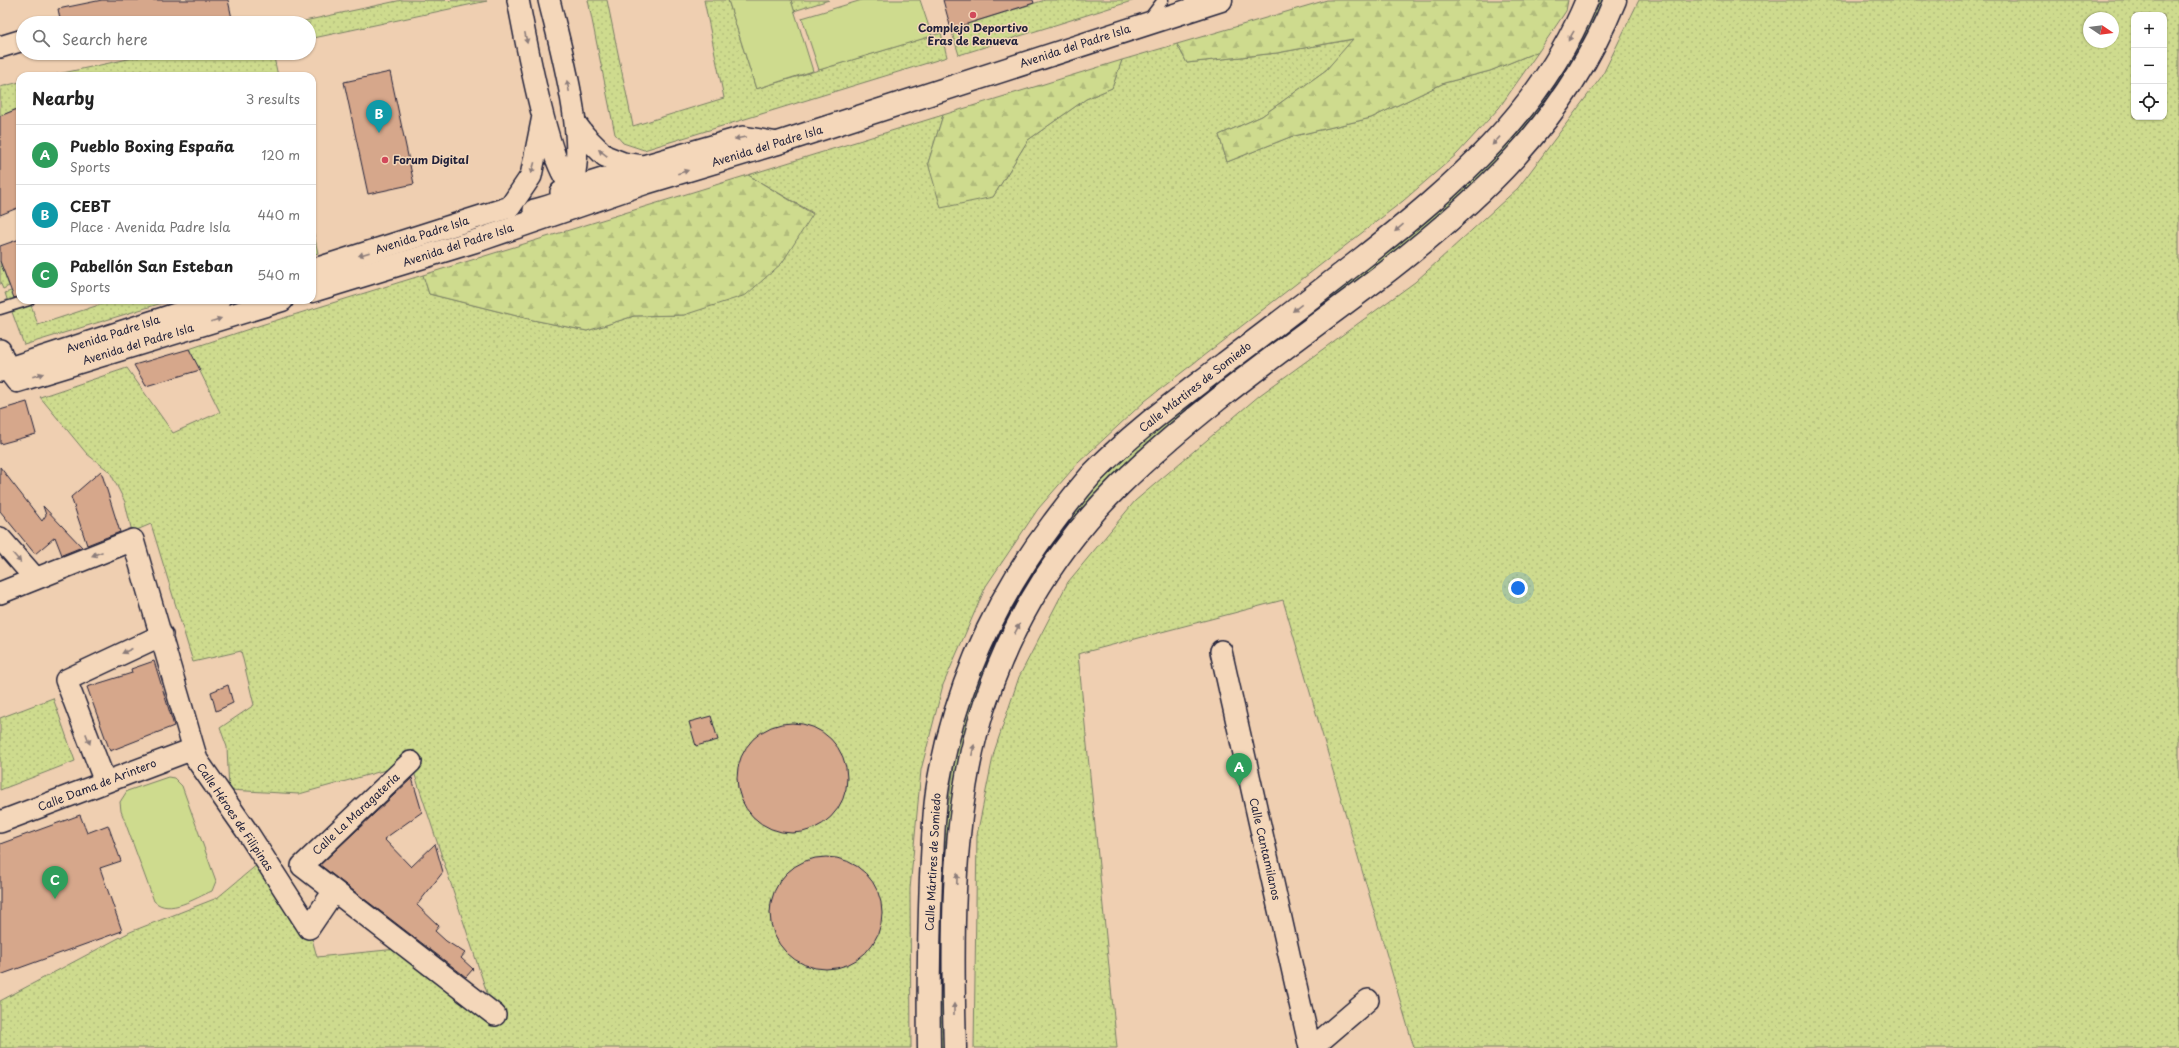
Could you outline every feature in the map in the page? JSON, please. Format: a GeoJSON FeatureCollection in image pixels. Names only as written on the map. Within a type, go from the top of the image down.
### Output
{"type":"FeatureCollection","features":[{"type":"Feature","properties":{"kind":"main road","name":"Avenida del Padre Isla"},"geometry":{"type":"LineString","coordinates":[[316,290],[482,239],[644,175],[778,143],[1145,23],[1221,0]]}},
{"type":"Feature","properties":{"kind":"main road","name":"Calle Mártires de Somiedo"},"geometry":{"type":"LineString","coordinates":[[929,1048],[929,928],[937,788],[953,720],[977,649],[996,609],[1028,555],[1093,474],[1147,422],[1388,238],[1461,175],[1494,144],[1510,126],[1552,68],[1575,29],[1587,0]]}},
{"type":"Feature","properties":{"kind":"main road"},"geometry":{"type":"LineString","coordinates":[[955,1048],[955,912],[962,802],[976,733],[1002,658],[1045,578],[1072,541],[1117,488],[1169,440],[1410,254],[1451,221],[1490,185],[1518,156],[1570,87],[1593,48],[1615,0]]}},
{"type":"Feature","properties":{"kind":"main road","name":"Avenida del Padre Isla"},"geometry":{"type":"LineString","coordinates":[[2,363],[17,381],[269,304]]}},
{"type":"Feature","properties":{"kind":"street"},"geometry":{"type":"LineString","coordinates":[[518,0],[543,116],[555,159],[570,188],[584,195],[644,175]]}},
{"type":"Feature","properties":{"kind":"street"},"geometry":{"type":"LineString","coordinates":[[482,239],[501,221],[558,203],[570,188],[576,155],[576,124],[549,0]]}},
{"type":"Feature","properties":{"kind":"street"},"geometry":{"type":"LineString","coordinates":[[0,47],[16,42]]}},
{"type":"Feature","properties":{"kind":"street"},"geometry":{"type":"LineString","coordinates":[[514,202],[531,176],[543,116]]}},
{"type":"Feature","properties":{"kind":"street"},"geometry":{"type":"LineString","coordinates":[[576,124],[585,136],[605,156],[623,163],[644,175]]}},
{"type":"Feature","properties":{"kind":"street","name":"Avenida Padre Isla"},"geometry":{"type":"LineString","coordinates":[[316,269],[514,202],[570,188]]}},
{"type":"Feature","properties":{"kind":"street","name":"Avenida Padre Isla"},"geometry":{"type":"LineString","coordinates":[[2,363],[205,304]]}},
{"type":"Feature","properties":{"kind":"street"},"geometry":{"type":"LineString","coordinates":[[0,538],[35,578],[0,593]]}},
{"type":"Feature","properties":{"kind":"street","name":"Calle Héroes de Filipinas"},"geometry":{"type":"LineString","coordinates":[[35,578],[133,540],[162,635],[197,760],[246,830],[309,928],[334,891]]}},
{"type":"Feature","properties":{"kind":"street"},"geometry":{"type":"LineString","coordinates":[[105,782],[66,680],[162,635]]}},
{"type":"Feature","properties":{"kind":"street","name":"Calle Cantamilanos"},"geometry":{"type":"LineString","coordinates":[[1221,651],[1311,1048]]}},
{"type":"Feature","properties":{"kind":"street","name":"Calle Dama de Arintero"},"geometry":{"type":"LineString","coordinates":[[0,822],[193,749]]}},
{"type":"Feature","properties":{"kind":"street","name":"Calle La Maragatería"},"geometry":{"type":"LineString","coordinates":[[334,891],[302,866],[411,762]]}},
{"type":"Feature","properties":{"kind":"street"},"geometry":{"type":"LineString","coordinates":[[334,891],[494,1015]]}},
{"type":"Feature","properties":{"kind":"street"},"geometry":{"type":"LineString","coordinates":[[1311,1048],[1368,1000]]}},
{"type":"Feature","properties":{"kind":"lane"},"geometry":{"type":"LineString","coordinates":[[1145,23],[1163,0]]}},
{"type":"Feature","properties":{"kind":"lane"},"geometry":{"type":"LineString","coordinates":[[0,309],[16,304]]}},
{"type":"Feature","properties":{"kind":"green space"},"geometry":{"type":"Polygon","coordinates":[[[402,0],[487,1],[316,38],[316,18],[402,0]]]}},
{"type":"Feature","properties":{"kind":"green space"},"geometry":{"type":"Polygon","coordinates":[[[588,0],[607,0],[633,126],[724,98],[704,0],[728,0],[756,89],[941,33],[947,57],[644,150],[623,143],[615,134],[588,0]]]}},
{"type":"Feature","properties":{"kind":"green space"},"geometry":{"type":"Polygon","coordinates":[[[728,0],[791,0],[813,71],[756,89],[728,0]]]}},
{"type":"Feature","properties":{"kind":"green space"},"geometry":{"type":"Polygon","coordinates":[[[791,0],[829,0],[794,11],[791,0]]]}},
{"type":"Feature","properties":{"kind":"green space"},"geometry":{"type":"Polygon","coordinates":[[[862,0],[920,0],[932,36],[819,70],[802,18],[862,0]]]}},
{"type":"Feature","properties":{"kind":"green space"},"geometry":{"type":"Polygon","coordinates":[[[1045,0],[1135,0],[959,55],[951,29],[1045,0]]]}},
{"type":"Feature","properties":{"kind":"green space"},"geometry":{"type":"Polygon","coordinates":[[[1327,0],[1568,0],[1566,11],[1539,51],[1490,71],[1444,83],[1371,118],[1290,137],[1227,162],[1219,135],[1262,116],[1326,70],[1353,39],[1277,53],[1187,63],[1177,44],[1327,0]]]}},
{"type":"Feature","properties":{"kind":"green space"},"geometry":{"type":"Polygon","coordinates":[[[1600,0],[1606,0],[1586,42],[1546,105],[1490,170],[1432,223],[1142,450],[978,693],[946,1048],[941,1048],[940,927],[944,833],[958,740],[989,647],[1034,564],[1091,491],[1124,459],[1154,431],[1275,336],[1572,55],[1600,0]]]}},
{"type":"Feature","properties":{"kind":"green space"},"geometry":{"type":"Polygon","coordinates":[[[1639,0],[2179,0],[2179,1048],[1414,1048],[1283,600],[1078,654],[1117,1048],[974,1048],[977,835],[994,752],[1019,677],[1068,582],[1135,501],[1260,395],[1415,282],[1518,188],[1602,76],[1639,0]]]}},
{"type":"Feature","properties":{"kind":"green space"},"geometry":{"type":"Polygon","coordinates":[[[1354,39],[1326,70],[1262,116],[1219,135],[1227,162],[1290,137],[1371,118],[1444,83],[1490,71],[1539,51],[1499,108],[1457,154],[1403,201],[1145,401],[1078,463],[1038,509],[986,586],[943,685],[921,770],[910,889],[911,1048],[0,1048],[0,1001],[130,932],[217,898],[264,859],[309,928],[317,957],[407,948],[492,1008],[411,763],[299,794],[229,790],[227,747],[220,728],[254,705],[241,651],[193,662],[151,524],[132,532],[125,502],[110,472],[87,454],[40,397],[127,368],[173,433],[220,412],[189,349],[423,275],[429,294],[533,320],[587,331],[634,316],[684,315],[813,213],[748,175],[943,115],[928,163],[993,197],[1028,140],[1086,99],[1112,88],[1122,60],[1177,44],[1187,63],[1277,53],[1354,39]]]}},
{"type":"Feature","properties":{"kind":"green space"},"geometry":{"type":"Polygon","coordinates":[[[123,60],[275,60],[277,72],[68,72],[123,60]]]}},
{"type":"Feature","properties":{"kind":"green space"},"geometry":{"type":"Polygon","coordinates":[[[1122,60],[1112,88],[1086,99],[1028,140],[993,197],[941,208],[928,163],[943,115],[1122,60]]]}},
{"type":"Feature","properties":{"kind":"green space"},"geometry":{"type":"Polygon","coordinates":[[[16,83],[16,110],[0,116],[0,87],[16,83]]]}},
{"type":"Feature","properties":{"kind":"green space"},"geometry":{"type":"Polygon","coordinates":[[[748,175],[813,214],[782,263],[746,295],[684,315],[634,316],[587,331],[533,320],[429,294],[423,275],[748,175]]]}},
{"type":"Feature","properties":{"kind":"green space"},"geometry":{"type":"Polygon","coordinates":[[[0,261],[9,286],[3,289],[0,282],[0,261]]]}},
{"type":"Feature","properties":{"kind":"green space"},"geometry":{"type":"Polygon","coordinates":[[[16,289],[16,299],[8,302],[5,293],[16,289]]]}},
{"type":"Feature","properties":{"kind":"green space"},"geometry":{"type":"Polygon","coordinates":[[[102,304],[159,304],[24,345],[12,312],[31,305],[38,325],[102,304]]]}},
{"type":"Feature","properties":{"kind":"green space"},"geometry":{"type":"Polygon","coordinates":[[[53,698],[75,761],[0,790],[0,718],[53,698]]]}},
{"type":"Feature","properties":{"kind":"green space"},"geometry":{"type":"Polygon","coordinates":[[[168,777],[174,778],[182,786],[216,881],[212,891],[182,904],[167,907],[154,901],[121,811],[120,802],[127,791],[168,777]]]}},
{"type":"Feature","properties":{"kind":"building"},"geometry":{"type":"Polygon","coordinates":[[[102,0],[228,0],[231,16],[60,16],[58,9],[102,0]]]}},
{"type":"Feature","properties":{"kind":"building","name":"Complejo Deportivo Eras de Renueva"},"geometry":{"type":"Polygon","coordinates":[[[943,0],[1033,0],[1034,3],[951,29],[943,0]]]}},
{"type":"Feature","properties":{"kind":"building"},"geometry":{"type":"Polygon","coordinates":[[[390,72],[414,184],[368,194],[344,82],[390,72]]]}},
{"type":"Feature","properties":{"kind":"building"},"geometry":{"type":"Polygon","coordinates":[[[16,110],[16,209],[0,215],[0,116],[16,110]]]}},
{"type":"Feature","properties":{"kind":"building"},"geometry":{"type":"Polygon","coordinates":[[[16,240],[16,297],[14,298],[0,261],[0,246],[16,240]]]}},
{"type":"Feature","properties":{"kind":"building"},"geometry":{"type":"Polygon","coordinates":[[[189,349],[200,370],[146,386],[134,365],[189,349]]]}},
{"type":"Feature","properties":{"kind":"building"},"geometry":{"type":"Polygon","coordinates":[[[27,402],[36,434],[0,444],[0,410],[27,402]]]}},
{"type":"Feature","properties":{"kind":"building"},"geometry":{"type":"Polygon","coordinates":[[[0,467],[42,521],[46,515],[43,506],[82,547],[62,555],[55,537],[35,554],[0,511],[0,467]]]}},
{"type":"Feature","properties":{"kind":"building"},"geometry":{"type":"Polygon","coordinates":[[[101,471],[120,532],[87,545],[71,497],[101,471]]]}},
{"type":"Feature","properties":{"kind":"building"},"geometry":{"type":"Polygon","coordinates":[[[154,661],[174,726],[110,751],[87,687],[132,673],[131,669],[154,661]]]}},
{"type":"Feature","properties":{"kind":"building"},"geometry":{"type":"Polygon","coordinates":[[[228,685],[233,703],[216,711],[211,692],[228,685]]]}},
{"type":"Feature","properties":{"kind":"building"},"geometry":{"type":"Polygon","coordinates":[[[711,716],[718,740],[696,746],[689,722],[711,716]]]}},
{"type":"Feature","properties":{"kind":"building"},"geometry":{"type":"Polygon","coordinates":[[[792,723],[813,727],[823,732],[831,739],[838,747],[843,757],[847,778],[843,799],[838,809],[831,817],[823,824],[813,829],[792,833],[771,829],[761,824],[753,817],[746,809],[741,799],[737,778],[741,757],[746,747],[753,739],[761,732],[771,727],[792,723]]]}},
{"type":"Feature","properties":{"kind":"building"},"geometry":{"type":"Polygon","coordinates":[[[412,778],[422,812],[384,839],[411,867],[435,844],[443,872],[417,905],[439,926],[435,931],[446,941],[465,953],[461,958],[473,969],[466,977],[320,865],[412,778]]]}},
{"type":"Feature","properties":{"kind":"building"},"geometry":{"type":"Polygon","coordinates":[[[80,815],[87,833],[108,825],[121,861],[100,868],[122,931],[0,975],[0,844],[80,815]]]}},
{"type":"Feature","properties":{"kind":"building"},"geometry":{"type":"Polygon","coordinates":[[[826,857],[847,861],[865,874],[878,892],[882,913],[878,934],[865,952],[847,965],[826,969],[805,965],[787,952],[774,934],[770,913],[774,892],[787,874],[805,861],[826,857]]]}},
{"type":"Feature","properties":{"kind":"place","name":"Complejo Deportivo Eras de Renueva"},"geometry":{"type":"Point","coordinates":[973,15]}},
{"type":"Feature","properties":{"kind":"place","name":"CEBT"},"geometry":{"type":"Point","coordinates":[379,133]}},
{"type":"Feature","properties":{"kind":"place","name":"Forum Digital"},"geometry":{"type":"Point","coordinates":[385,160]}},
{"type":"Feature","properties":{"kind":"place","name":"Pueblo Boxing España"},"geometry":{"type":"Point","coordinates":[1239,786]}},
{"type":"Feature","properties":{"kind":"place","name":"Pabellón San Esteban"},"geometry":{"type":"Point","coordinates":[55,899]}}]}
